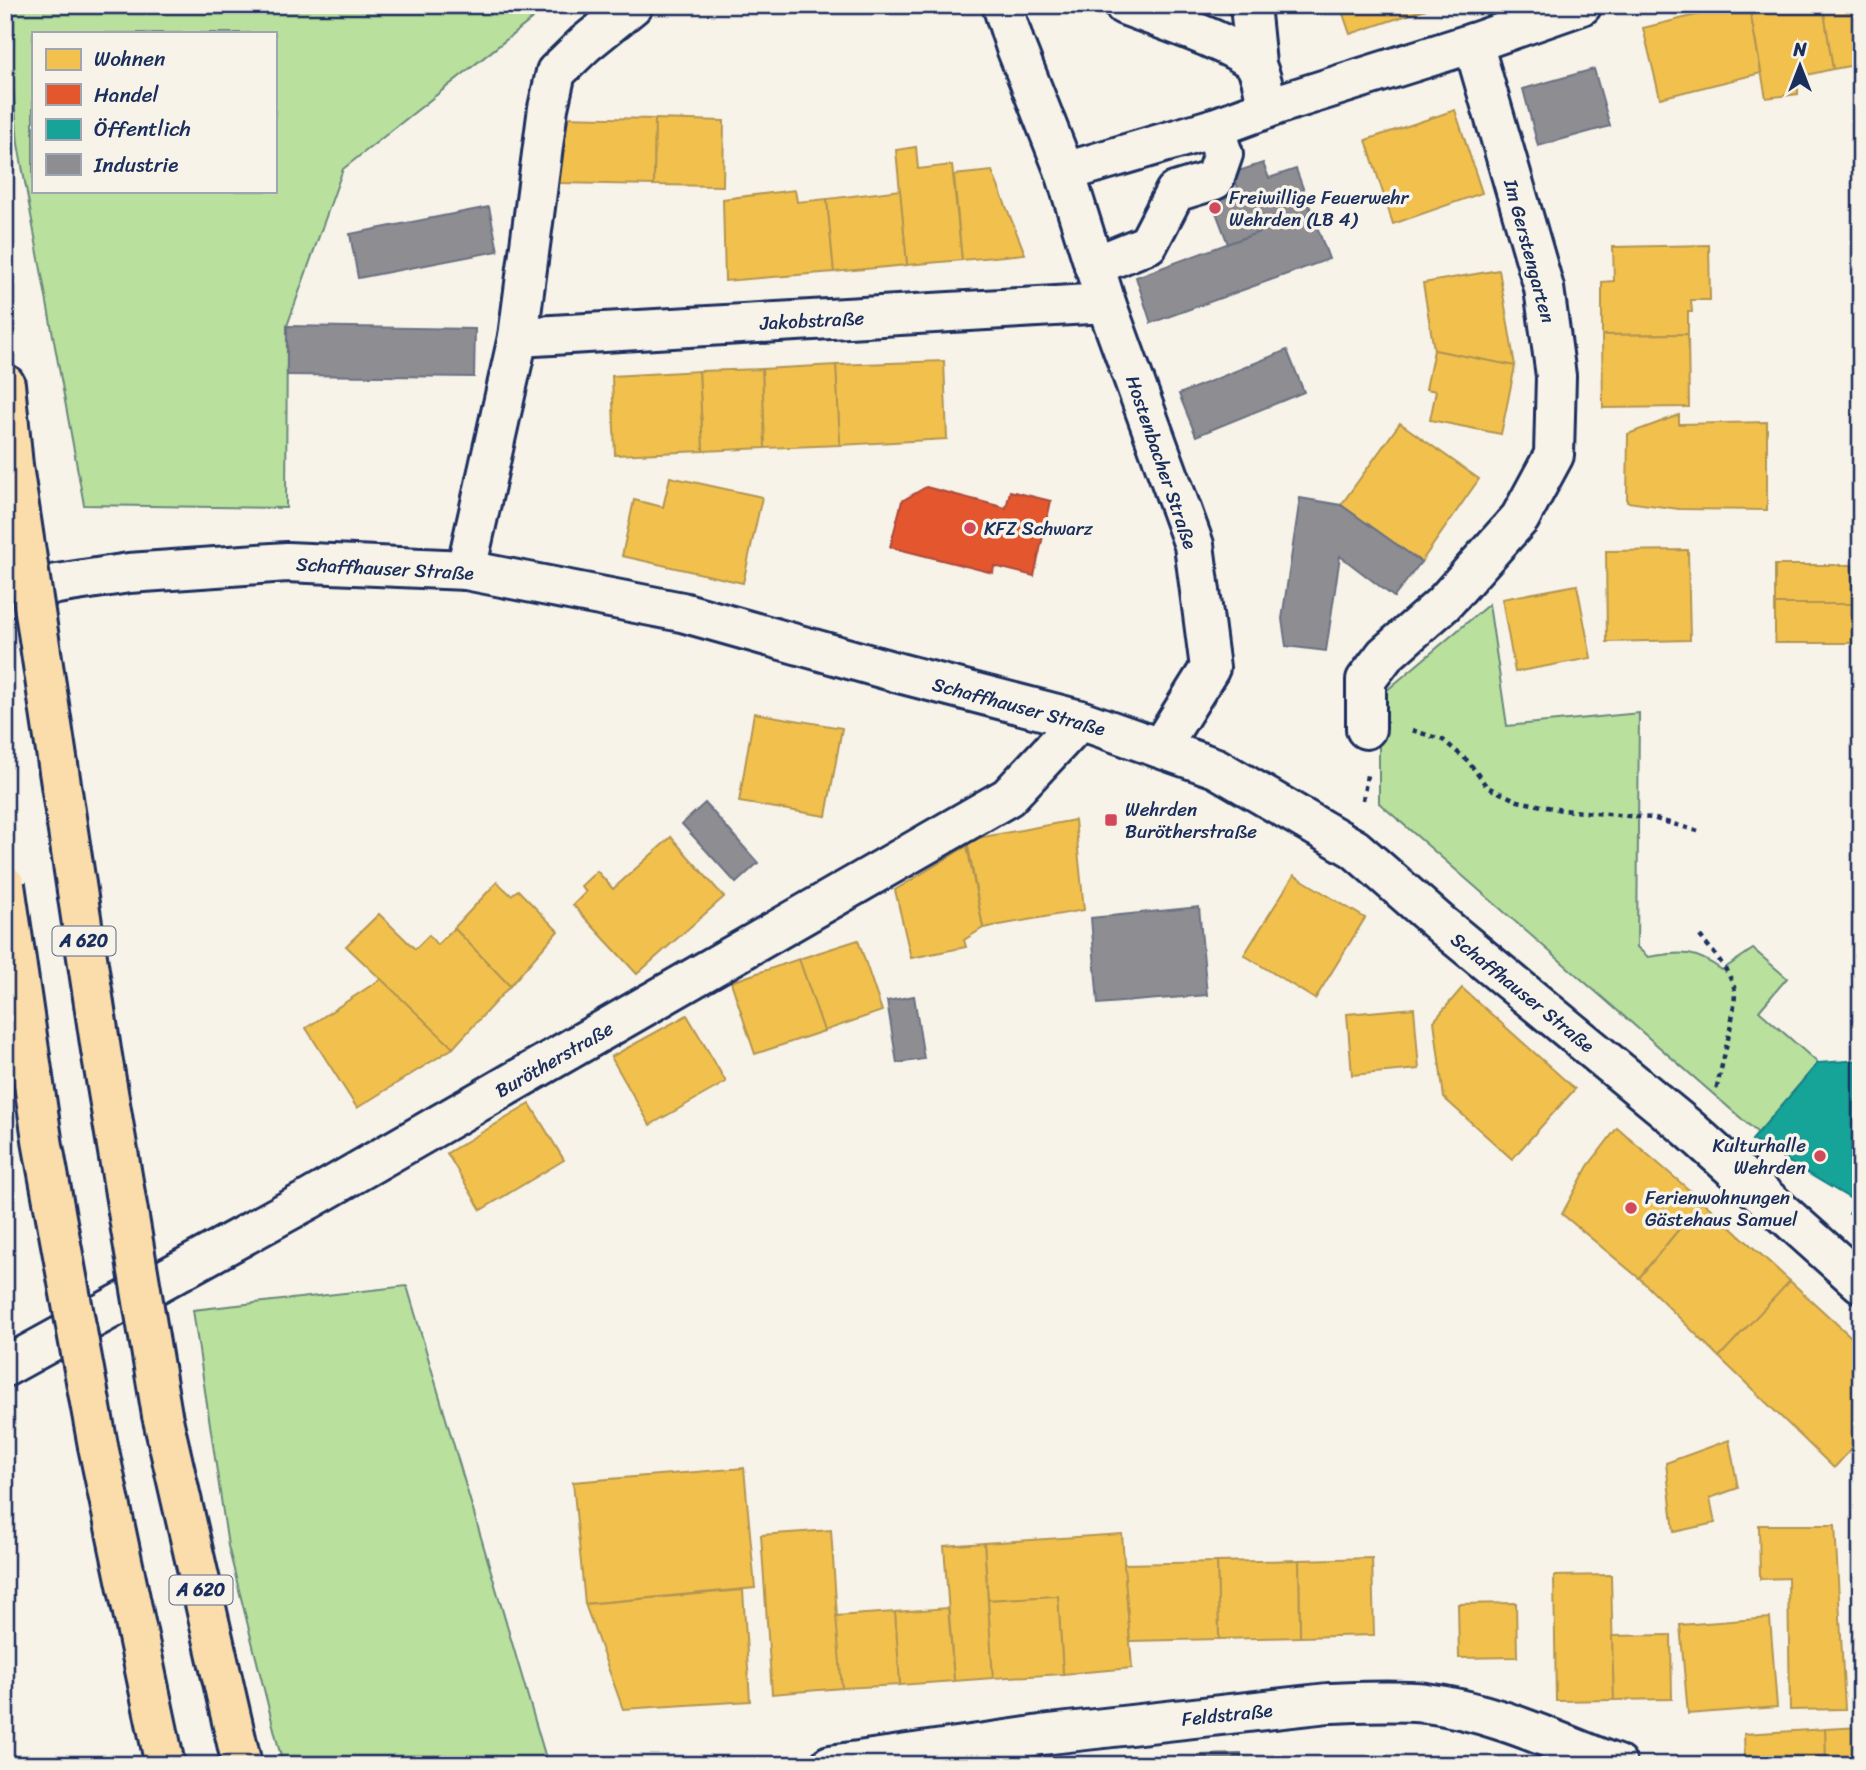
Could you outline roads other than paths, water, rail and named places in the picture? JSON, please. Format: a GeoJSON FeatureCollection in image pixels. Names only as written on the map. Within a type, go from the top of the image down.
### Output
{"type":"FeatureCollection","features":[{"type":"Feature","properties":{"kind":"highway","name":"A 620"},"geometry":{"type":"LineString","coordinates":[[5,384],[13,466],[101,1050],[162,1415],[242,1765]]}},
{"type":"Feature","properties":{"kind":"highway"},"geometry":{"type":"LineString","coordinates":[[5,885],[43,1146],[98,1446],[164,1765]]}},
{"type":"Feature","properties":{"kind":"street"},"geometry":{"type":"LineString","coordinates":[[466,570],[518,337],[548,108],[556,72],[633,5]]}},
{"type":"Feature","properties":{"kind":"street","name":"Hostenbacher Straße"},"geometry":{"type":"LineString","coordinates":[[1002,5],[1065,172],[1106,303],[1194,545],[1210,668],[1160,748]]}},
{"type":"Feature","properties":{"kind":"street"},"geometry":{"type":"LineString","coordinates":[[1125,5],[1222,44],[1256,64]]}},
{"type":"Feature","properties":{"kind":"street"},"geometry":{"type":"LineString","coordinates":[[1250,5],[1256,64],[1268,108]]}},
{"type":"Feature","properties":{"kind":"street"},"geometry":{"type":"LineString","coordinates":[[1065,172],[1214,128],[1582,5]]}},
{"type":"Feature","properties":{"kind":"street","name":"Im Gerstengarten"},"geometry":{"type":"LineString","coordinates":[[1366,729],[1366,680],[1385,655],[1443,604],[1520,518],[1554,455],[1556,376],[1544,288],[1473,43]]}},
{"type":"Feature","properties":{"kind":"street"},"geometry":{"type":"LineString","coordinates":[[1094,266],[1149,244],[1175,192],[1214,180],[1223,154],[1214,128]]}},
{"type":"Feature","properties":{"kind":"street","name":"Jakobstraße"},"geometry":{"type":"LineString","coordinates":[[518,337],[1106,303]]}},
{"type":"Feature","properties":{"kind":"street","name":"Schaffhauser Straße"},"geometry":{"type":"LineString","coordinates":[[5,597],[57,584],[129,573],[287,562],[466,570],[682,612],[1080,720],[1216,768],[1355,849],[1443,926],[1688,1128],[1861,1283]]}},
{"type":"Feature","properties":{"kind":"street","name":"Burötherstraße"},"geometry":{"type":"LineString","coordinates":[[5,1367],[310,1199],[1009,797],[1080,720]]}},
{"type":"Feature","properties":{"kind":"street","name":"Feldstraße"},"geometry":{"type":"LineString","coordinates":[[830,1765],[1041,1735],[1328,1703],[1364,1702],[1426,1703],[1495,1718],[1616,1765]]}},
{"type":"Feature","properties":{"kind":"place","name":"Freiwillige Feuerwehr Wehrden (LB 4)"},"geometry":{"type":"Point","coordinates":[1215,208]}},
{"type":"Feature","properties":{"kind":"place","name":"KFZ Schwarz"},"geometry":{"type":"Point","coordinates":[970,528]}},
{"type":"Feature","properties":{"kind":"place","name":"Wehrden Burötherstraße"},"geometry":{"type":"Point","coordinates":[1111,820]}},
{"type":"Feature","properties":{"kind":"place","name":"Kulturhalle Wehrden"},"geometry":{"type":"Point","coordinates":[1820,1156]}},
{"type":"Feature","properties":{"kind":"place","name":"Ferienwohnungen Gästehaus Samuel"},"geometry":{"type":"Point","coordinates":[1631,1208]}}]}
